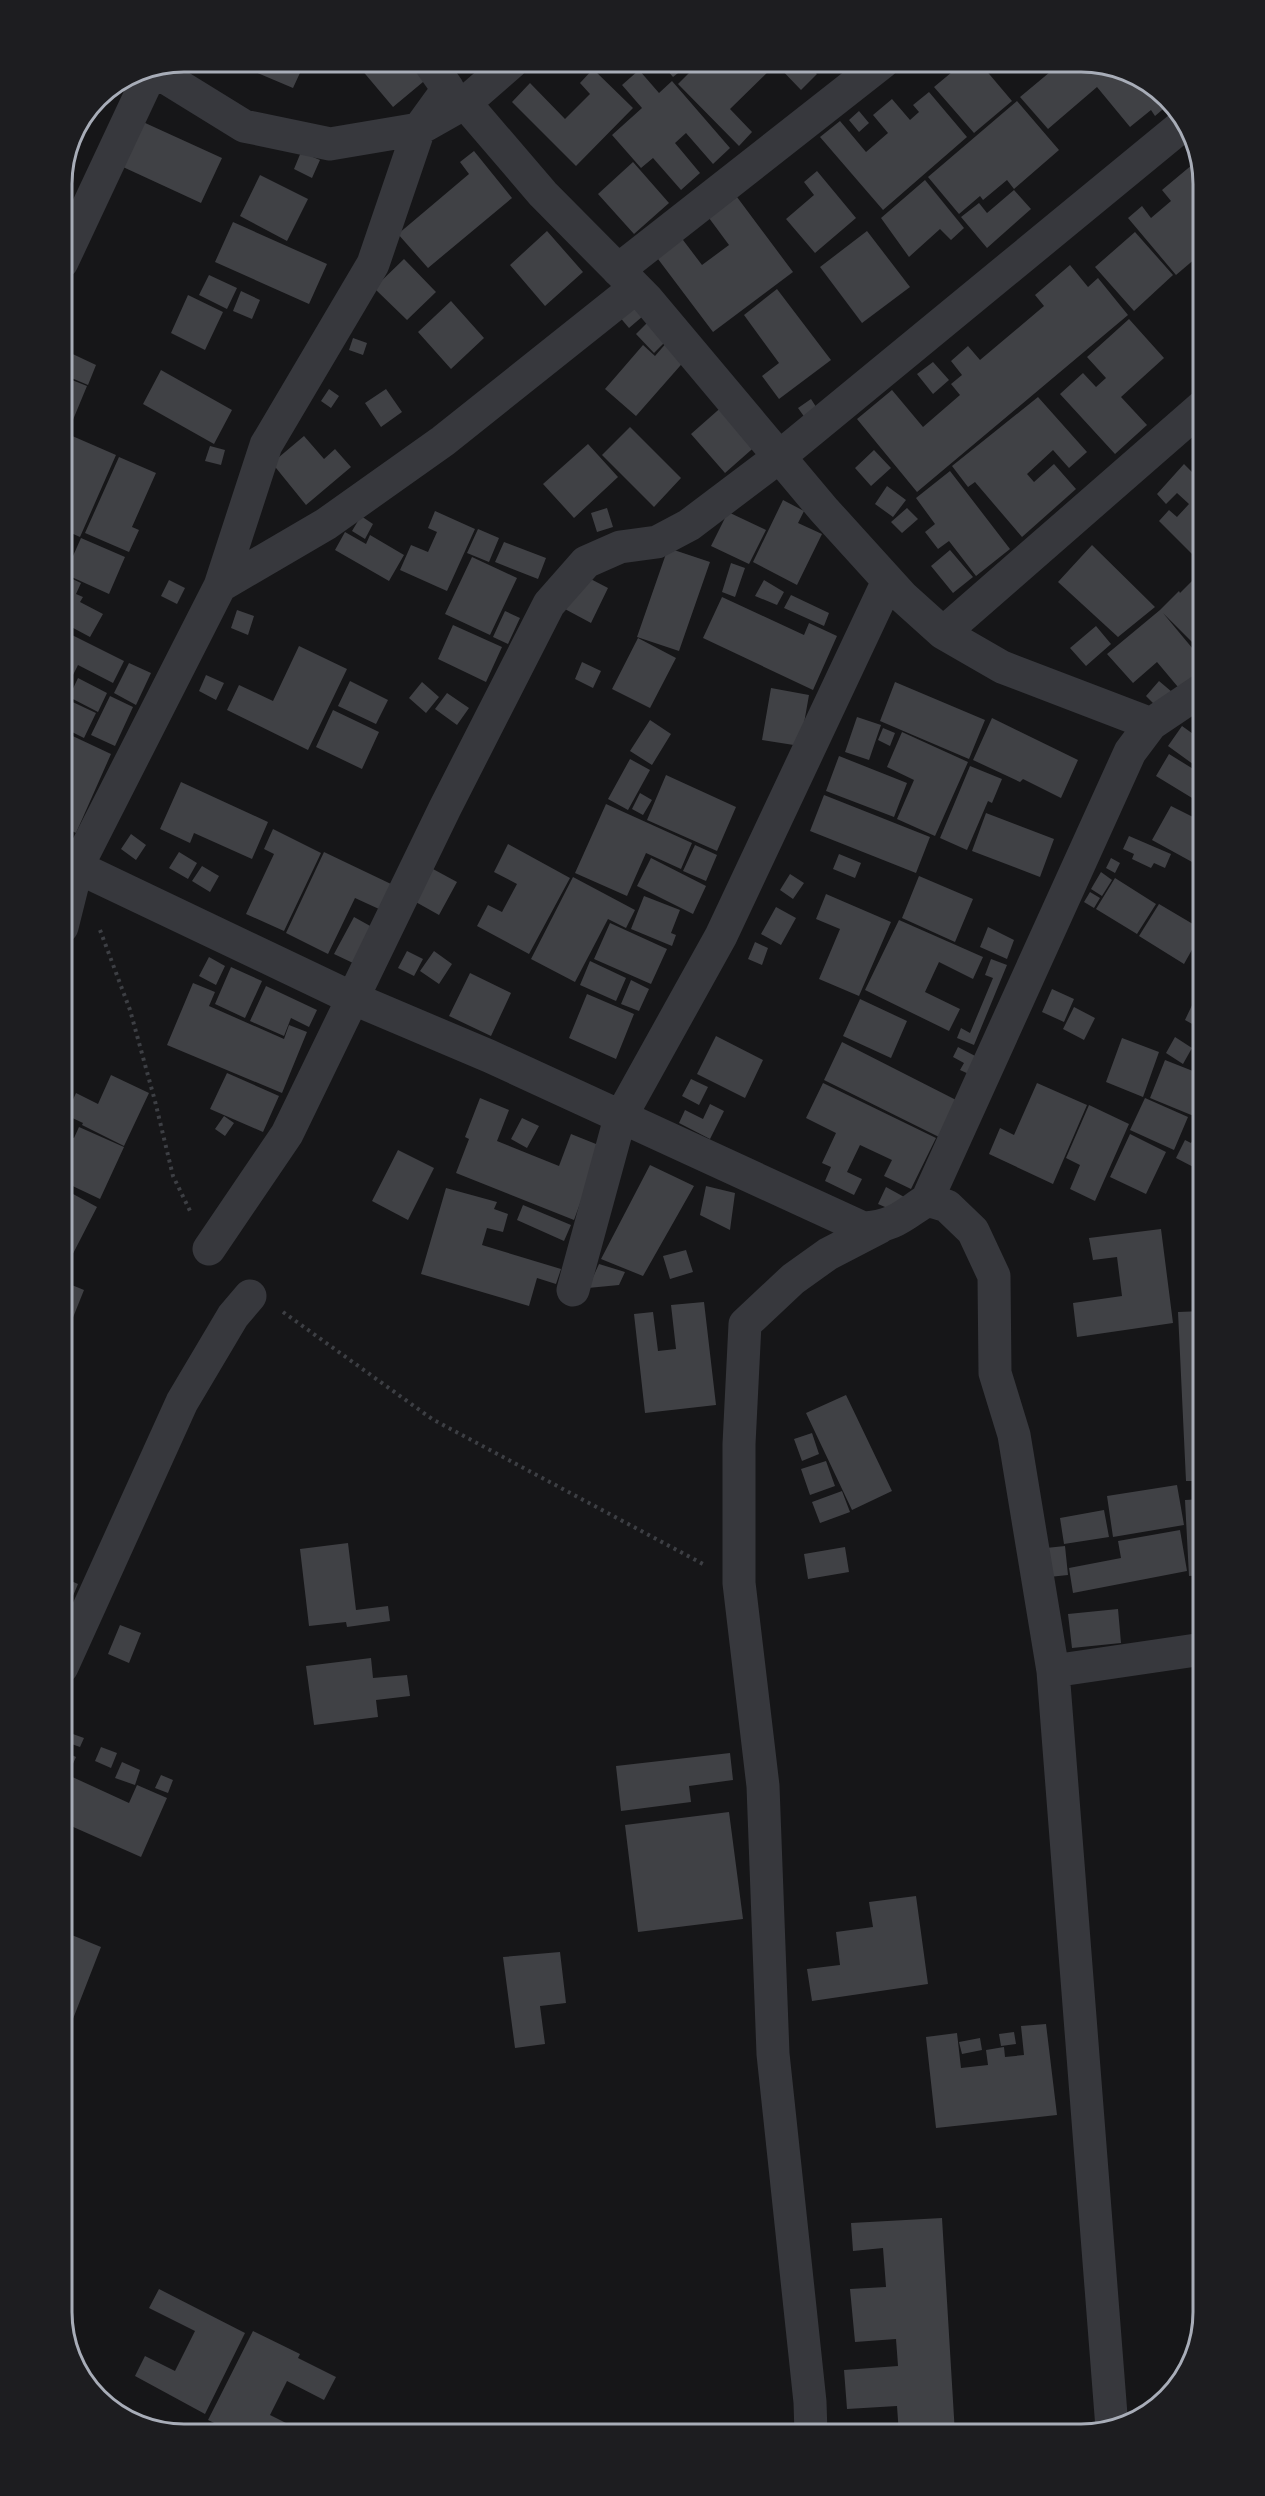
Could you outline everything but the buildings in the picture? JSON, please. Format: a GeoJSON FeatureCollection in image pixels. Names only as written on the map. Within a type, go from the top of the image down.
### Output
{"type":"FeatureCollection","features":[{"type":"Feature","properties":{"kind":"street"},"geometry":{"type":"LineString","coordinates":[[72,860],[219,586],[266,445],[374,264],[419,129],[447,89],[436,72]]}},
{"type":"Feature","properties":{"kind":"street"},"geometry":{"type":"LineString","coordinates":[[160,75],[244,126],[330,144],[419,129],[465,103],[501,72]]}},
{"type":"Feature","properties":{"kind":"street"},"geometry":{"type":"LineString","coordinates":[[219,586],[326,524],[444,441],[627,279],[871,72]]}},
{"type":"Feature","properties":{"kind":"street"},"geometry":{"type":"LineString","coordinates":[[72,240],[146,79]]}},
{"type":"Feature","properties":{"kind":"street"},"geometry":{"type":"LineString","coordinates":[[465,103],[543,194],[627,279],[888,581],[943,633],[1002,667],[1151,724]]}},
{"type":"Feature","properties":{"kind":"street"},"geometry":{"type":"LineString","coordinates":[[208,1249],[287,1134],[450,797],[549,604],[586,562],[620,547],[657,542],[689,525],[779,457],[1178,129]]}},
{"type":"Feature","properties":{"kind":"street"},"geometry":{"type":"LineString","coordinates":[[943,633],[1193,415]]}},
{"type":"Feature","properties":{"kind":"street"},"geometry":{"type":"LineString","coordinates":[[573,1290],[620,1118],[721,936],[888,581]]}},
{"type":"Feature","properties":{"kind":"street"},"geometry":{"type":"LineString","coordinates":[[811,2424],[773,2054],[764,1786],[738,1583],[745,1324],[793,1279],[828,1254],[880,1227],[898,1221],[927,1200],[1130,752],[1151,724],[1193,696]]}},
{"type":"Feature","properties":{"kind":"street"},"geometry":{"type":"LineString","coordinates":[[72,867],[352,998],[489,1056],[864,1228],[880,1227]]}},
{"type":"Feature","properties":{"kind":"street"},"geometry":{"type":"LineString","coordinates":[[927,1200],[947,1206],[974,1231],[994,1276],[995,1373],[1014,1436],[1053,1671],[1111,2420]]}},
{"type":"Feature","properties":{"kind":"street"},"geometry":{"type":"LineString","coordinates":[[72,1645],[182,1402],[233,1316],[250,1296]]}},
{"type":"Feature","properties":{"kind":"street"},"geometry":{"type":"LineString","coordinates":[[1053,1671],[1193,1650]]}},
{"type":"Feature","properties":{"kind":"path"},"geometry":{"type":"LineString","coordinates":[[98,922],[130,1011],[173,1176],[208,1249]]}},
{"type":"Feature","properties":{"kind":"path"},"geometry":{"type":"LineString","coordinates":[[250,1296],[289,1314],[432,1419],[738,1583]]}}]}
